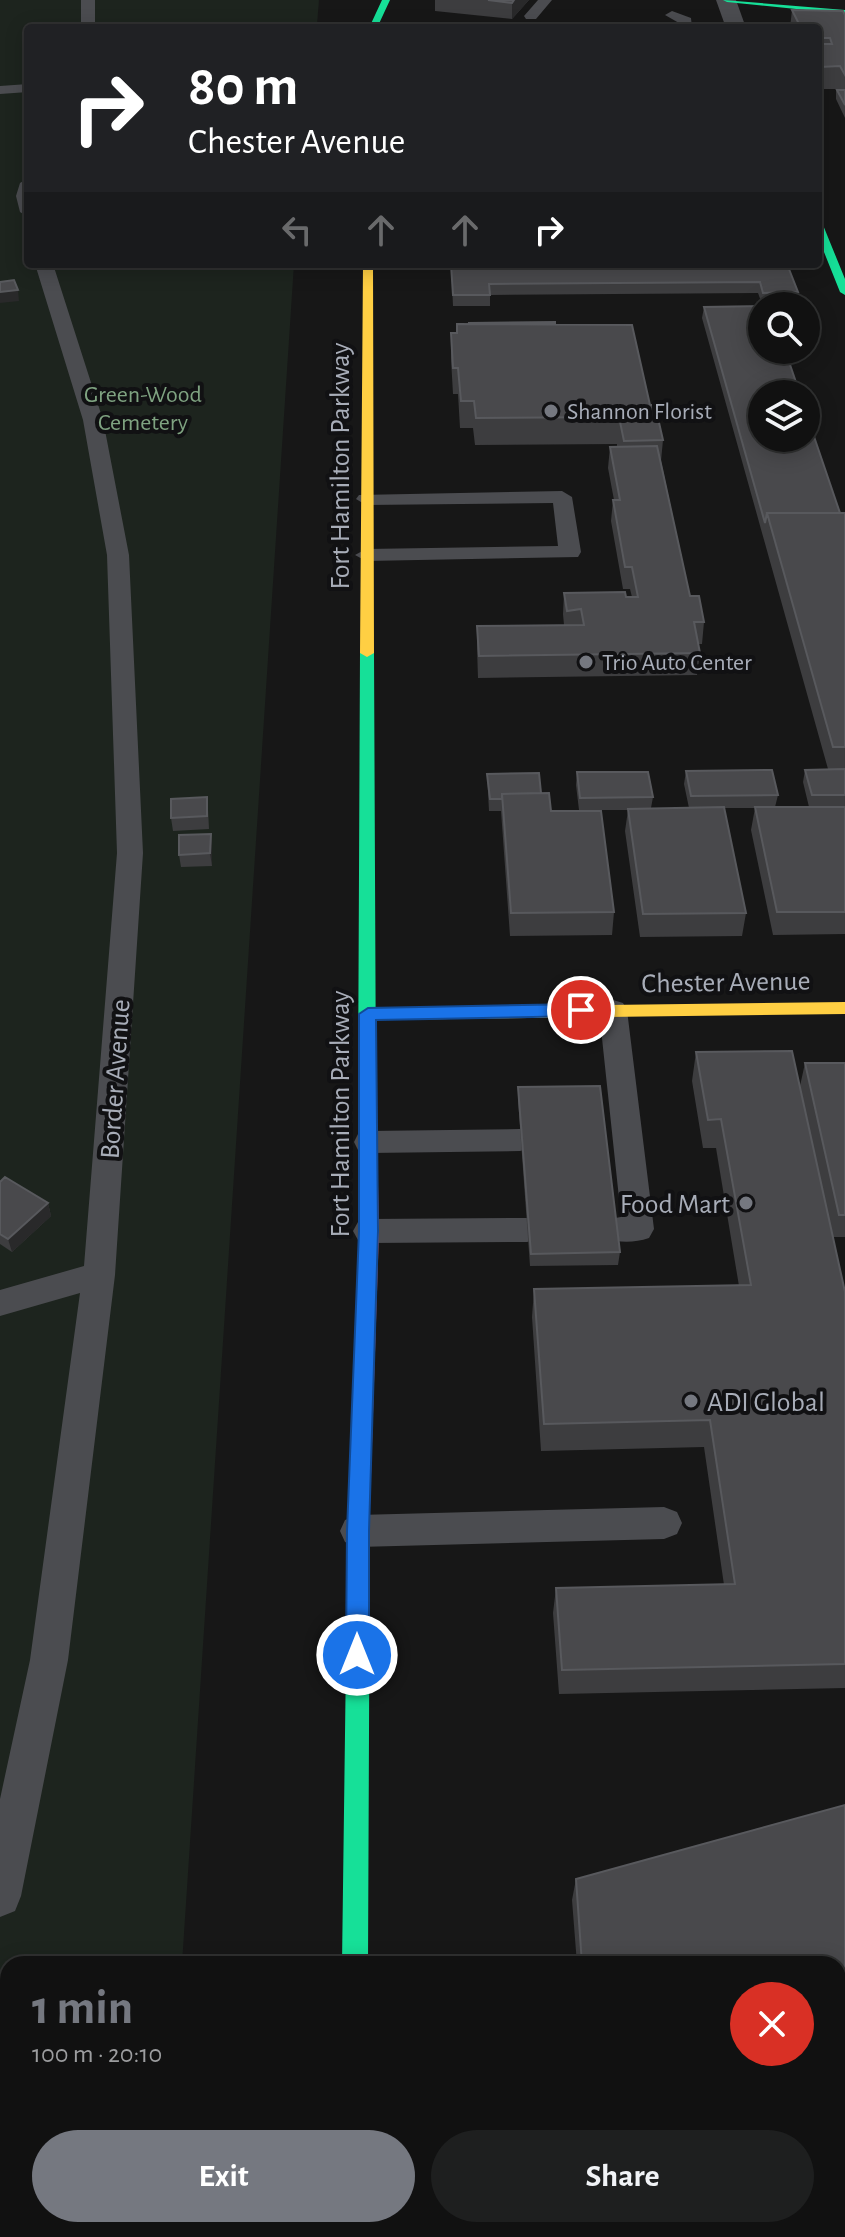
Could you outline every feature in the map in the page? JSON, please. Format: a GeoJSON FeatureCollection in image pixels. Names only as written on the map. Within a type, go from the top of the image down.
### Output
{"type":"FeatureCollection","features":[{"type":"Feature","properties":{"kind":"main road"},"geometry":{"type":"LineString","coordinates":[[375,24],[386,0]]}},
{"type":"Feature","properties":{"kind":"main road"},"geometry":{"type":"LineString","coordinates":[[726,0],[845,12]]}},
{"type":"Feature","properties":{"kind":"main road"},"geometry":{"type":"LineString","coordinates":[[822,235],[845,292]]}},
{"type":"Feature","properties":{"kind":"main road","name":"Fort Hamilton Parkway"},"geometry":{"type":"LineString","coordinates":[[355,1956],[358,1531],[369,1231],[368,268]]}},
{"type":"Feature","properties":{"kind":"main road","name":"Chester Avenue"},"geometry":{"type":"LineString","coordinates":[[368,1014],[845,1008]]}},
{"type":"Feature","properties":{"kind":"street"},"geometry":{"type":"LineString","coordinates":[[726,0],[735,24]]}},
{"type":"Feature","properties":{"kind":"lane"},"geometry":{"type":"LineString","coordinates":[[88,0],[88,24]]}},
{"type":"Feature","properties":{"kind":"lane"},"geometry":{"type":"LineString","coordinates":[[527,23],[545,0]]}},
{"type":"Feature","properties":{"kind":"lane"},"geometry":{"type":"LineString","coordinates":[[672,15],[686,21],[686,24]]}},
{"type":"Feature","properties":{"kind":"lane"},"geometry":{"type":"LineString","coordinates":[[0,90],[24,88]]}},
{"type":"Feature","properties":{"kind":"lane","name":"Border Avenue"},"geometry":{"type":"LineString","coordinates":[[0,1896],[49,1660],[99,1275],[130,853],[118,555],[93,420],[45,268]]}},
{"type":"Feature","properties":{"kind":"lane"},"geometry":{"type":"LineString","coordinates":[[366,499],[562,497],[570,552],[366,555]]}},
{"type":"Feature","properties":{"kind":"lane"},"geometry":{"type":"LineString","coordinates":[[613,1010],[616,1139],[638,1229],[615,1229]]}},
{"type":"Feature","properties":{"kind":"lane"},"geometry":{"type":"LineString","coordinates":[[369,1142],[520,1140]]}},
{"type":"Feature","properties":{"kind":"lane"},"geometry":{"type":"LineString","coordinates":[[369,1231],[527,1230]]}},
{"type":"Feature","properties":{"kind":"lane"},"geometry":{"type":"LineString","coordinates":[[0,1303],[99,1275]]}},
{"type":"Feature","properties":{"kind":"lane"},"geometry":{"type":"LineString","coordinates":[[358,1531],[664,1523]]}},
{"type":"Feature","properties":{"kind":"green space","name":"Green-Wood Cemetery"},"geometry":{"type":"Polygon","coordinates":[[[0,0],[319,0],[317,24],[24,24],[24,268],[294,268],[183,1956],[0,1956],[0,0]]]}},
{"type":"Feature","properties":{"kind":"building"},"geometry":{"type":"Polygon","coordinates":[[[792,10],[843,11],[845,75],[840,66],[822,67],[822,44],[832,44],[830,38],[822,38],[822,24],[799,24],[792,10]]]}},
{"type":"Feature","properties":{"kind":"building"},"geometry":{"type":"Polygon","coordinates":[[[837,90],[845,90],[845,105],[837,90]]]}},
{"type":"Feature","properties":{"kind":"building"},"geometry":{"type":"Polygon","coordinates":[[[451,268],[789,268],[798,292],[763,292],[760,282],[489,284],[490,295],[453,295],[451,268]]]}},
{"type":"Feature","properties":{"kind":"building"},"geometry":{"type":"Polygon","coordinates":[[[14,280],[18,290],[0,292],[0,282],[14,280]]]}},
{"type":"Feature","properties":{"kind":"building"},"geometry":{"type":"Polygon","coordinates":[[[748,306],[748,364],[790,364],[795,380],[748,380],[748,452],[819,452],[840,513],[767,513],[765,523],[704,307],[748,306]]]}},
{"type":"Feature","properties":{"kind":"building"},"geometry":{"type":"Polygon","coordinates":[[[469,323],[555,324],[469,324],[469,323]]]}},
{"type":"Feature","properties":{"kind":"building","name":"Shannon Florist"},"geometry":{"type":"Polygon","coordinates":[[[457,324],[632,325],[650,405],[655,405],[663,440],[624,441],[619,417],[476,418],[474,401],[461,401],[458,368],[453,368],[451,333],[457,333],[457,324]]]}},
{"type":"Feature","properties":{"kind":"building"},"geometry":{"type":"Polygon","coordinates":[[[657,446],[690,596],[699,596],[704,622],[694,622],[700,653],[479,656],[477,626],[584,625],[581,609],[567,611],[564,593],[625,592],[626,597],[638,597],[632,567],[625,567],[613,500],[620,500],[610,447],[657,446]]]}},
{"type":"Feature","properties":{"kind":"building"},"geometry":{"type":"Polygon","coordinates":[[[767,513],[845,513],[845,747],[833,747],[767,513]]]}},
{"type":"Feature","properties":{"kind":"building"},"geometry":{"type":"Polygon","coordinates":[[[845,769],[845,795],[812,795],[805,770],[845,769]]]}},
{"type":"Feature","properties":{"kind":"building"},"geometry":{"type":"Polygon","coordinates":[[[772,770],[778,795],[691,796],[686,771],[772,770]]]}},
{"type":"Feature","properties":{"kind":"building"},"geometry":{"type":"Polygon","coordinates":[[[577,772],[648,772],[653,797],[580,798],[577,772]]]}},
{"type":"Feature","properties":{"kind":"building"},"geometry":{"type":"Polygon","coordinates":[[[539,773],[541,793],[502,794],[502,799],[490,799],[487,774],[539,773]]]}},
{"type":"Feature","properties":{"kind":"building"},"geometry":{"type":"Polygon","coordinates":[[[549,793],[551,811],[601,811],[614,912],[511,913],[502,794],[549,793]]]}},
{"type":"Feature","properties":{"kind":"building"},"geometry":{"type":"Polygon","coordinates":[[[207,797],[207,816],[171,818],[171,799],[207,797]]]}},
{"type":"Feature","properties":{"kind":"building"},"geometry":{"type":"Polygon","coordinates":[[[724,807],[746,913],[643,914],[628,809],[724,807]]]}},
{"type":"Feature","properties":{"kind":"building"},"geometry":{"type":"Polygon","coordinates":[[[755,807],[845,807],[845,912],[777,912],[755,807]]]}},
{"type":"Feature","properties":{"kind":"building"},"geometry":{"type":"Polygon","coordinates":[[[211,834],[210,853],[179,855],[179,835],[211,834]]]}},
{"type":"Feature","properties":{"kind":"building"},"geometry":{"type":"Polygon","coordinates":[[[792,1051],[845,1292],[845,1664],[562,1670],[556,1588],[735,1584],[710,1420],[544,1424],[534,1289],[751,1285],[721,1119],[708,1120],[696,1052],[792,1051]]]}},
{"type":"Feature","properties":{"kind":"building"},"geometry":{"type":"Polygon","coordinates":[[[805,1063],[845,1063],[845,1215],[839,1215],[805,1063]]]}},
{"type":"Feature","properties":{"kind":"building"},"geometry":{"type":"Polygon","coordinates":[[[600,1086],[620,1252],[531,1254],[518,1087],[600,1086]]]}},
{"type":"Feature","properties":{"kind":"building"},"geometry":{"type":"Polygon","coordinates":[[[5,1177],[48,1203],[8,1239],[0,1234],[0,1182],[5,1177]]]}},
{"type":"Feature","properties":{"kind":"building"},"geometry":{"type":"Polygon","coordinates":[[[845,1805],[845,1956],[581,1956],[576,1879],[845,1805]]]}},
{"type":"Feature","properties":{"kind":"traffic: fast"},"geometry":{"type":"LineString","coordinates":[[375,24],[386,0]]}},
{"type":"Feature","properties":{"kind":"traffic: fast"},"geometry":{"type":"LineString","coordinates":[[727,0],[845,12]]}},
{"type":"Feature","properties":{"kind":"traffic: fast"},"geometry":{"type":"LineString","coordinates":[[822,235],[845,292]]}},
{"type":"Feature","properties":{"kind":"traffic: fast"},"geometry":{"type":"LineString","coordinates":[[367,653],[367,1093]]}},
{"type":"Feature","properties":{"kind":"traffic: fast"},"geometry":{"type":"LineString","coordinates":[[355,1956],[359,1505]]}},
{"type":"Feature","properties":{"kind":"traffic: slow"},"geometry":{"type":"LineString","coordinates":[[367,653],[368,268]]}},
{"type":"Feature","properties":{"kind":"traffic: slow"},"geometry":{"type":"LineString","coordinates":[[368,1014],[845,1008]]}},
{"type":"Feature","properties":{"kind":"traffic: jam"},"geometry":{"type":"LineString","coordinates":[[359,1505],[369,1231],[367,1093]]}},
{"type":"Feature","properties":{"kind":"place","name":"Shannon Florist"},"geometry":{"type":"Point","coordinates":[551,411]}},
{"type":"Feature","properties":{"kind":"place","name":"Trio Auto Center"},"geometry":{"type":"Point","coordinates":[586,662]}},
{"type":"Feature","properties":{"kind":"place","name":"Food Mart"},"geometry":{"type":"Point","coordinates":[746,1203]}},
{"type":"Feature","properties":{"kind":"place","name":"ADI Global"},"geometry":{"type":"Point","coordinates":[691,1401]}},
{"type":"Feature","properties":{"kind":"route"},"geometry":{"type":"LineString","coordinates":[[357,1655],[358,1531],[369,1231],[368,1014],[581,1010]]}}]}
